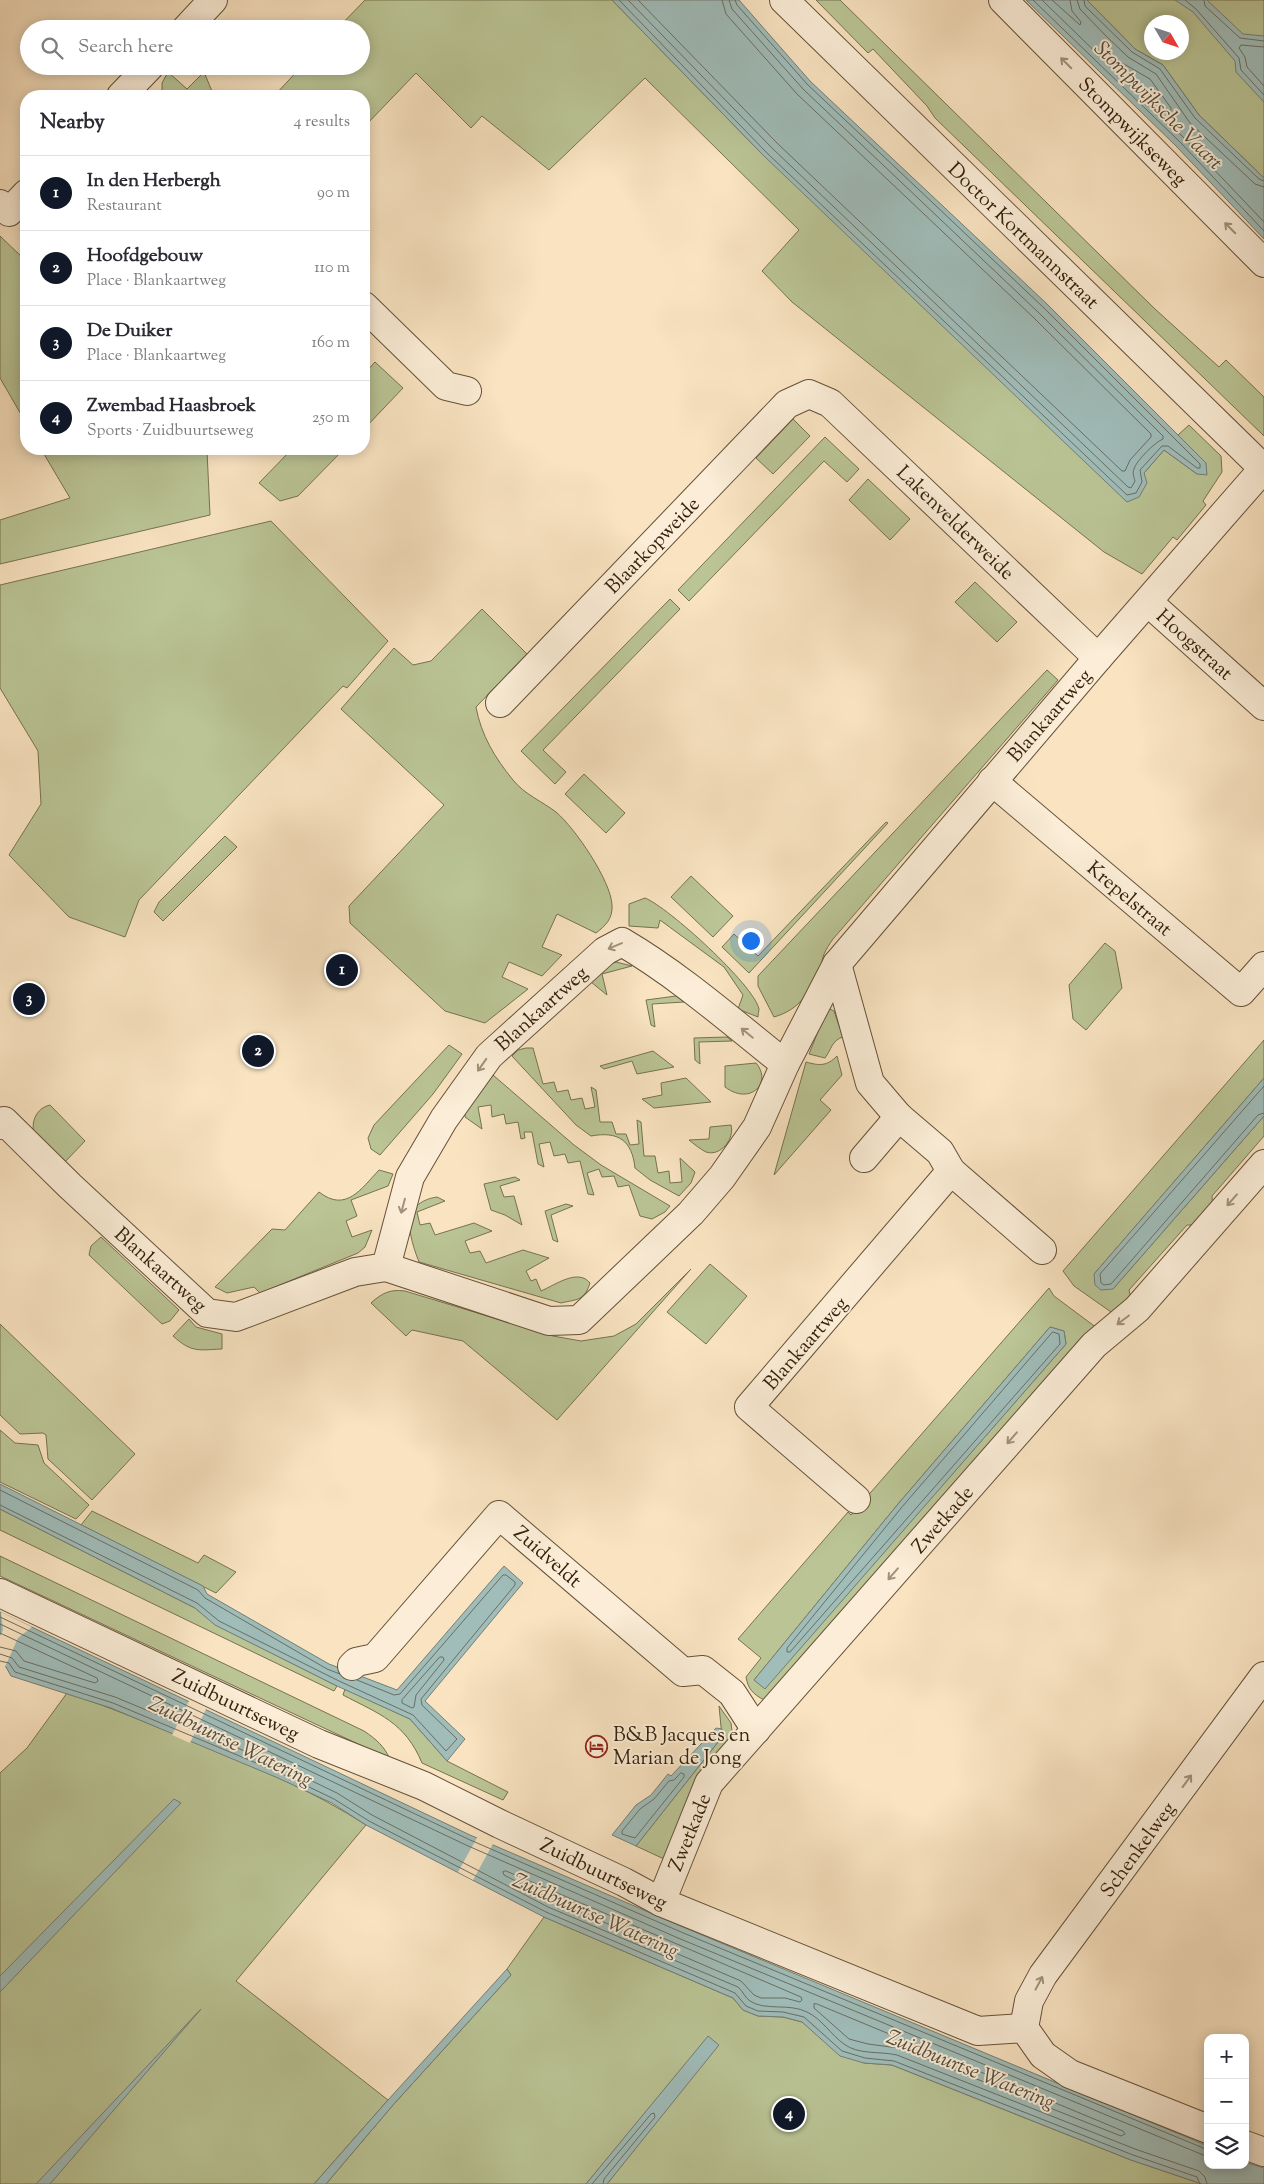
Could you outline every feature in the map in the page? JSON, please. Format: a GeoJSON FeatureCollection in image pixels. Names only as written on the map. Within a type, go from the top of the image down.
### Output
{"type":"FeatureCollection","features":[{"type":"Feature","properties":{"kind":"street"},"geometry":{"type":"LineString","coordinates":[[194,20],[213,0]]}},
{"type":"Feature","properties":{"kind":"street","name":"Doctor Kortmannstraat"},"geometry":{"type":"LineString","coordinates":[[784,0],[1264,469]]}},
{"type":"Feature","properties":{"kind":"street","name":"Stompwijkseweg"},"geometry":{"type":"LineString","coordinates":[[1003,0],[1264,262]]}},
{"type":"Feature","properties":{"kind":"street"},"geometry":{"type":"LineString","coordinates":[[370,312],[446,386],[467,391]]}},
{"type":"Feature","properties":{"kind":"street","name":"Lakenvelderweide"},"geometry":{"type":"LineString","coordinates":[[809,394],[830,403],[1098,658]]}},
{"type":"Feature","properties":{"kind":"street","name":"Blaarkopweide"},"geometry":{"type":"LineString","coordinates":[[500,703],[787,404],[809,394]]}},
{"type":"Feature","properties":{"kind":"street","name":"Blankaartweg"},"geometry":{"type":"LineString","coordinates":[[0,1125],[4,1121],[70,1186],[207,1313],[236,1317],[355,1272],[386,1267],[548,1321],[578,1320],[691,1213],[722,1178],[757,1127],[785,1064],[837,964],[1098,658],[1264,469]]}},
{"type":"Feature","properties":{"kind":"street","name":"Hoogstraat"},"geometry":{"type":"LineString","coordinates":[[1148,602],[1264,706]]}},
{"type":"Feature","properties":{"kind":"street","name":"Krepelstraat"},"geometry":{"type":"LineString","coordinates":[[992,781],[1241,992],[1264,966]]}},
{"type":"Feature","properties":{"kind":"street","name":"Blankaartweg"},"geometry":{"type":"LineString","coordinates":[[386,1267],[410,1177],[444,1119],[489,1056],[605,951],[613,946],[622,942],[644,955],[716,1008],[785,1064]]}},
{"type":"Feature","properties":{"kind":"street"},"geometry":{"type":"LineString","coordinates":[[837,964],[870,1083],[899,1117],[940,1152],[951,1171],[1042,1250]]}},
{"type":"Feature","properties":{"kind":"street"},"geometry":{"type":"LineString","coordinates":[[864,1158],[899,1117]]}},
{"type":"Feature","properties":{"kind":"street","name":"Zwetkade"},"geometry":{"type":"LineString","coordinates":[[661,1902],[709,1783],[1094,1345],[1137,1309],[1264,1164]]}},
{"type":"Feature","properties":{"kind":"street","name":"Blankaartweg"},"geometry":{"type":"LineString","coordinates":[[856,1499],[749,1408],[951,1171]]}},
{"type":"Feature","properties":{"kind":"street","name":"Zuidveldt"},"geometry":{"type":"LineString","coordinates":[[352,1666],[356,1662],[375,1658],[499,1514],[683,1672],[703,1670],[732,1693],[756,1730]]}},
{"type":"Feature","properties":{"kind":"street","name":"Zuidbuurtseweg"},"geometry":{"type":"LineString","coordinates":[[0,1593],[319,1744],[424,1786],[624,1882],[661,1902],[978,2031],[1024,2028]]}},
{"type":"Feature","properties":{"kind":"street","name":"Schenkelweg"},"geometry":{"type":"LineString","coordinates":[[1024,2028],[1029,2001],[1043,1976],[1264,1676]]}},
{"type":"Feature","properties":{"kind":"street"},"geometry":{"type":"LineString","coordinates":[[1024,2028],[1043,2055],[1070,2074],[1204,2127]]}},
{"type":"Feature","properties":{"kind":"street"},"geometry":{"type":"LineString","coordinates":[[1249,2146],[1264,2152]]}},
{"type":"Feature","properties":{"kind":"green space"},"geometry":{"type":"Polygon","coordinates":[[[365,0],[612,0],[764,156],[1144,473],[1164,450],[1197,474],[1206,463],[1178,435],[1189,425],[1221,456],[1222,472],[1203,501],[1206,505],[1177,540],[1173,537],[1142,574],[1104,552],[792,302],[762,271],[799,230],[645,78],[549,170],[482,116],[471,128],[416,73],[370,121],[370,90],[280,90],[294,75],[370,75],[370,20],[346,20],[365,0]]]}},
{"type":"Feature","properties":{"kind":"green space"},"geometry":{"type":"Polygon","coordinates":[[[816,0],[840,0],[1155,309],[1219,367],[1226,360],[1264,397],[1264,436],[935,118],[927,106],[873,49],[868,53],[816,0]]]}},
{"type":"Feature","properties":{"kind":"green space"},"geometry":{"type":"Polygon","coordinates":[[[1087,0],[1264,0],[1264,178],[1199,115],[1163,65],[1154,60],[1189,60],[1189,15],[1144,15],[1144,54],[1135,49],[1087,0]]]}},
{"type":"Feature","properties":{"kind":"green space"},"geometry":{"type":"Polygon","coordinates":[[[166,75],[171,75],[187,89],[201,75],[205,75],[212,90],[162,90],[162,83],[166,75]]]}},
{"type":"Feature","properties":{"kind":"green space"},"geometry":{"type":"Polygon","coordinates":[[[0,236],[20,255],[20,413],[0,378],[0,236]]]}},
{"type":"Feature","properties":{"kind":"green space"},"geometry":{"type":"Polygon","coordinates":[[[375,362],[403,388],[370,423],[370,367],[375,362]]]}},
{"type":"Feature","properties":{"kind":"green space"},"geometry":{"type":"Polygon","coordinates":[[[793,419],[810,436],[773,474],[756,458],[793,419]]]}},
{"type":"Feature","properties":{"kind":"green space"},"geometry":{"type":"Polygon","coordinates":[[[825,437],[859,469],[847,482],[824,461],[689,601],[678,590],[825,437]]]}},
{"type":"Feature","properties":{"kind":"green space"},"geometry":{"type":"Polygon","coordinates":[[[45,455],[207,455],[210,515],[0,564],[0,520],[70,498],[45,455]]]}},
{"type":"Feature","properties":{"kind":"green space"},"geometry":{"type":"Polygon","coordinates":[[[286,455],[338,455],[298,496],[280,501],[259,483],[286,455]]]}},
{"type":"Feature","properties":{"kind":"green space"},"geometry":{"type":"Polygon","coordinates":[[[868,479],[910,519],[890,540],[849,500],[868,479]]]}},
{"type":"Feature","properties":{"kind":"green space"},"geometry":{"type":"Polygon","coordinates":[[[271,521],[388,641],[347,688],[343,686],[139,900],[125,937],[69,917],[9,855],[41,804],[38,751],[0,688],[0,585],[271,521]]]}},
{"type":"Feature","properties":{"kind":"green space"},"geometry":{"type":"Polygon","coordinates":[[[975,582],[1017,622],[997,642],[955,602],[975,582]]]}},
{"type":"Feature","properties":{"kind":"green space"},"geometry":{"type":"Polygon","coordinates":[[[670,599],[680,609],[543,750],[566,772],[555,784],[521,751],[670,599]]]}},
{"type":"Feature","properties":{"kind":"green space"},"geometry":{"type":"Polygon","coordinates":[[[482,609],[527,654],[476,707],[485,737],[506,772],[517,785],[556,812],[573,830],[599,869],[606,883],[612,905],[610,918],[596,933],[557,914],[542,947],[562,955],[542,976],[509,962],[502,977],[528,989],[485,1023],[445,1011],[350,923],[349,906],[444,805],[341,709],[394,648],[413,665],[431,661],[482,609]]]}},
{"type":"Feature","properties":{"kind":"green space"},"geometry":{"type":"Polygon","coordinates":[[[1047,670],[1058,680],[833,939],[823,958],[822,971],[797,1005],[791,1010],[774,1017],[758,986],[758,976],[1047,670]]]}},
{"type":"Feature","properties":{"kind":"green space"},"geometry":{"type":"Polygon","coordinates":[[[584,774],[625,813],[606,833],[565,794],[584,774]]]}},
{"type":"Feature","properties":{"kind":"green space"},"geometry":{"type":"Polygon","coordinates":[[[886,822],[888,823],[749,973],[722,947],[734,934],[758,956],[886,822]]]}},
{"type":"Feature","properties":{"kind":"green space"},"geometry":{"type":"Polygon","coordinates":[[[225,836],[237,847],[163,921],[154,912],[159,902],[225,836]]]}},
{"type":"Feature","properties":{"kind":"green space"},"geometry":{"type":"Polygon","coordinates":[[[691,876],[733,916],[713,937],[671,897],[691,876]]]}},
{"type":"Feature","properties":{"kind":"green space"},"geometry":{"type":"Polygon","coordinates":[[[645,898],[672,916],[727,966],[754,998],[759,1009],[758,1017],[738,1009],[743,995],[724,967],[660,920],[658,928],[629,926],[629,904],[645,898]]]}},
{"type":"Feature","properties":{"kind":"green space"},"geometry":{"type":"Polygon","coordinates":[[[1105,943],[1115,951],[1122,988],[1086,1030],[1073,1019],[1069,985],[1105,943]]]}},
{"type":"Feature","properties":{"kind":"green space"},"geometry":{"type":"Polygon","coordinates":[[[616,962],[632,966],[602,974],[607,995],[591,982],[590,977],[603,967],[616,962]]]}},
{"type":"Feature","properties":{"kind":"green space"},"geometry":{"type":"Polygon","coordinates":[[[676,996],[684,1002],[652,1004],[655,1027],[651,1025],[646,1000],[676,996]]]}},
{"type":"Feature","properties":{"kind":"green space"},"geometry":{"type":"Polygon","coordinates":[[[830,1009],[834,1011],[843,1037],[834,1043],[825,1058],[809,1054],[825,1014],[830,1009]]]}},
{"type":"Feature","properties":{"kind":"green space"},"geometry":{"type":"Polygon","coordinates":[[[727,1037],[732,1041],[699,1042],[700,1064],[695,1060],[694,1038],[727,1037]]]}},
{"type":"Feature","properties":{"kind":"green space"},"geometry":{"type":"Polygon","coordinates":[[[1264,1040],[1264,1078],[1094,1274],[1113,1289],[1264,1116],[1264,1136],[1212,1196],[1213,1209],[1200,1225],[1187,1225],[1129,1290],[1132,1303],[1116,1313],[1111,1312],[1074,1286],[1063,1271],[1264,1040]]]}},
{"type":"Feature","properties":{"kind":"green space"},"geometry":{"type":"Polygon","coordinates":[[[449,1045],[462,1054],[433,1094],[380,1155],[371,1149],[368,1138],[374,1125],[449,1045]]]}},
{"type":"Feature","properties":{"kind":"green space"},"geometry":{"type":"Polygon","coordinates":[[[533,1048],[543,1084],[554,1082],[557,1092],[568,1090],[571,1100],[582,1098],[585,1109],[595,1107],[591,1087],[596,1090],[600,1122],[612,1122],[616,1134],[626,1134],[630,1145],[639,1144],[637,1120],[641,1122],[644,1156],[655,1156],[658,1173],[669,1171],[670,1183],[682,1182],[680,1158],[695,1172],[691,1183],[679,1196],[650,1180],[635,1168],[631,1150],[622,1140],[609,1135],[591,1136],[576,1125],[512,1056],[518,1050],[533,1048]]]}},
{"type":"Feature","properties":{"kind":"green space"},"geometry":{"type":"Polygon","coordinates":[[[653,1051],[674,1067],[637,1074],[632,1061],[604,1069],[600,1066],[653,1051]]]}},
{"type":"Feature","properties":{"kind":"green space"},"geometry":{"type":"Polygon","coordinates":[[[837,1056],[842,1075],[820,1100],[831,1110],[774,1175],[806,1062],[823,1064],[830,1062],[837,1056]]]}},
{"type":"Feature","properties":{"kind":"green space"},"geometry":{"type":"Polygon","coordinates":[[[756,1063],[761,1071],[762,1078],[756,1090],[743,1094],[725,1087],[725,1066],[756,1063]]]}},
{"type":"Feature","properties":{"kind":"green space"},"geometry":{"type":"Polygon","coordinates":[[[493,1075],[574,1145],[601,1165],[670,1206],[665,1212],[652,1219],[640,1216],[629,1185],[618,1187],[614,1176],[602,1177],[599,1169],[587,1173],[594,1195],[588,1194],[580,1161],[568,1163],[565,1154],[554,1156],[550,1142],[539,1144],[544,1167],[538,1164],[532,1132],[524,1132],[525,1138],[521,1139],[518,1122],[506,1124],[504,1114],[492,1117],[491,1105],[478,1107],[482,1129],[465,1117],[465,1113],[493,1075]]]}},
{"type":"Feature","properties":{"kind":"green space"},"geometry":{"type":"Polygon","coordinates":[[[686,1078],[711,1102],[654,1108],[642,1099],[662,1095],[661,1083],[686,1078]]]}},
{"type":"Feature","properties":{"kind":"green space"},"geometry":{"type":"Polygon","coordinates":[[[50,1105],[85,1141],[63,1164],[39,1143],[34,1132],[33,1126],[36,1115],[44,1107],[50,1105]]]}},
{"type":"Feature","properties":{"kind":"green space"},"geometry":{"type":"Polygon","coordinates":[[[731,1125],[732,1130],[729,1141],[717,1152],[706,1152],[689,1140],[709,1139],[710,1127],[731,1125]]]}},
{"type":"Feature","properties":{"kind":"green space"},"geometry":{"type":"Polygon","coordinates":[[[379,1170],[393,1174],[388,1186],[351,1200],[357,1216],[346,1221],[352,1237],[372,1230],[365,1247],[358,1253],[260,1293],[254,1287],[227,1293],[215,1287],[272,1229],[285,1230],[319,1192],[329,1198],[345,1199],[359,1191],[379,1170]]]}},
{"type":"Feature","properties":{"kind":"green space"},"geometry":{"type":"Polygon","coordinates":[[[515,1177],[520,1180],[500,1186],[504,1197],[514,1196],[522,1225],[505,1215],[491,1210],[484,1184],[515,1177]]]}},
{"type":"Feature","properties":{"kind":"green space"},"geometry":{"type":"Polygon","coordinates":[[[437,1197],[445,1201],[417,1212],[420,1225],[430,1223],[435,1235],[474,1223],[492,1231],[465,1241],[470,1253],[480,1251],[486,1263],[523,1250],[549,1258],[526,1271],[531,1281],[536,1279],[541,1291],[573,1277],[585,1279],[590,1283],[588,1289],[580,1298],[561,1303],[419,1262],[410,1232],[412,1213],[425,1200],[437,1197]]]}},
{"type":"Feature","properties":{"kind":"green space"},"geometry":{"type":"Polygon","coordinates":[[[566,1204],[573,1206],[551,1215],[558,1242],[553,1240],[545,1211],[566,1204]]]}},
{"type":"Feature","properties":{"kind":"green space"},"geometry":{"type":"Polygon","coordinates":[[[101,1237],[179,1310],[170,1321],[162,1324],[89,1255],[91,1246],[101,1237]]]}},
{"type":"Feature","properties":{"kind":"green space"},"geometry":{"type":"Polygon","coordinates":[[[710,1264],[747,1296],[706,1344],[667,1312],[710,1264]]]}},
{"type":"Feature","properties":{"kind":"green space"},"geometry":{"type":"Polygon","coordinates":[[[691,1269],[557,1420],[463,1341],[412,1330],[406,1336],[371,1303],[387,1292],[405,1291],[553,1336],[581,1341],[614,1336],[636,1324],[691,1269]]]}},
{"type":"Feature","properties":{"kind":"green space"},"geometry":{"type":"Polygon","coordinates":[[[1049,1288],[1054,1296],[1097,1328],[764,1700],[752,1691],[746,1677],[761,1658],[738,1639],[848,1512],[851,1515],[1049,1288]],[[1050,1327],[898,1504],[754,1680],[765,1688],[1066,1344],[1064,1331],[1050,1327]]]}},
{"type":"Feature","properties":{"kind":"green space"},"geometry":{"type":"Polygon","coordinates":[[[189,1319],[196,1327],[222,1334],[222,1349],[191,1348],[173,1336],[189,1319]]]}},
{"type":"Feature","properties":{"kind":"green space"},"geometry":{"type":"Polygon","coordinates":[[[0,1324],[135,1454],[92,1500],[48,1459],[46,1435],[43,1433],[20,1434],[0,1415],[0,1324]]]}},
{"type":"Feature","properties":{"kind":"green space"},"geometry":{"type":"Polygon","coordinates":[[[0,1430],[15,1443],[38,1445],[44,1463],[89,1505],[76,1519],[0,1482],[0,1430]]]}},
{"type":"Feature","properties":{"kind":"green space"},"geometry":{"type":"Polygon","coordinates":[[[0,1509],[195,1608],[216,1625],[337,1686],[334,1691],[0,1530],[0,1509]]]}},
{"type":"Feature","properties":{"kind":"green space"},"geometry":{"type":"Polygon","coordinates":[[[92,1511],[198,1563],[204,1555],[236,1572],[216,1593],[81,1525],[92,1511]]]}},
{"type":"Feature","properties":{"kind":"green space"},"geometry":{"type":"Polygon","coordinates":[[[0,1556],[364,1731],[379,1743],[390,1759],[0,1576],[0,1556]]]}},
{"type":"Feature","properties":{"kind":"green space"},"geometry":{"type":"Polygon","coordinates":[[[345,1689],[410,1719],[447,1761],[508,1792],[503,1800],[422,1763],[408,1738],[399,1728],[379,1714],[343,1695],[345,1689]]]}},
{"type":"Feature","properties":{"kind":"green space"},"geometry":{"type":"Polygon","coordinates":[[[67,1693],[135,1718],[265,1772],[307,1791],[366,1825],[236,1981],[388,2100],[314,2184],[0,2184],[0,1773],[27,1748],[67,1693]]]}},
{"type":"Feature","properties":{"kind":"green space"},"geometry":{"type":"Polygon","coordinates":[[[719,1706],[731,1723],[733,1739],[696,1785],[664,1859],[636,1846],[722,1737],[719,1706]]]}},
{"type":"Feature","properties":{"kind":"green space"},"geometry":{"type":"Polygon","coordinates":[[[544,1917],[733,1998],[743,2010],[758,2016],[783,2017],[802,2022],[864,2063],[892,2065],[1131,2160],[1202,2184],[607,2184],[718,2045],[708,2037],[586,2184],[326,2184],[393,2105],[511,1975],[507,1969],[544,1917]]]}},
{"type":"Feature","properties":{"kind":"water"},"geometry":{"type":"Polygon","coordinates":[[[612,0],[739,0],[810,81],[1047,304],[1206,463],[1207,475],[1197,474],[1164,450],[1144,473],[1147,483],[1139,497],[1127,502],[764,156],[612,0]]]}},
{"type":"Feature","properties":{"kind":"water","name":"Stompwijksche Vaart"},"geometry":{"type":"Polygon","coordinates":[[[1026,0],[1087,0],[1135,49],[1144,54],[1144,60],[1154,60],[1163,65],[1199,115],[1264,178],[1264,239],[1176,146],[1026,0]]]}},
{"type":"Feature","properties":{"kind":"water"},"geometry":{"type":"Polygon","coordinates":[[[1175,0],[1207,0],[1243,34],[1264,36],[1264,102],[1236,72],[1235,61],[1193,12],[1175,0]]]}},
{"type":"Feature","properties":{"kind":"water"},"geometry":{"type":"Polygon","coordinates":[[[1264,1078],[1264,1116],[1113,1289],[1101,1290],[1095,1285],[1094,1274],[1264,1078]]]}},
{"type":"Feature","properties":{"kind":"water"},"geometry":{"type":"Polygon","coordinates":[[[1050,1327],[1064,1331],[1066,1344],[765,1689],[754,1680],[898,1504],[1050,1327]]]}},
{"type":"Feature","properties":{"kind":"water"},"geometry":{"type":"Polygon","coordinates":[[[0,1484],[203,1586],[207,1594],[329,1664],[397,1690],[504,1566],[523,1583],[425,1701],[465,1739],[447,1761],[410,1719],[337,1686],[215,1625],[195,1608],[0,1509],[0,1484]]]}},
{"type":"Feature","properties":{"kind":"water","name":"Zuidbuurtse Watering"},"geometry":{"type":"Polygon","coordinates":[[[0,1612],[470,1835],[683,1927],[1204,2144],[1204,2169],[1249,2169],[1249,2163],[1264,2168],[1264,2184],[1202,2184],[1131,2160],[892,2065],[864,2063],[840,2056],[802,2022],[783,2017],[758,2016],[743,2010],[733,1998],[544,1917],[366,1825],[332,1803],[278,1778],[111,1708],[11,1676],[6,1667],[0,1665],[0,1612]]]}},
{"type":"Feature","properties":{"kind":"water"},"geometry":{"type":"Polygon","coordinates":[[[716,1728],[722,1729],[722,1737],[636,1846],[612,1835],[636,1805],[651,1795],[668,1774],[671,1776],[716,1728]]]}},
{"type":"Feature","properties":{"kind":"water"},"geometry":{"type":"Polygon","coordinates":[[[174,1799],[181,1803],[0,1992],[0,1976],[174,1799]]]}},
{"type":"Feature","properties":{"kind":"water"},"geometry":{"type":"Polygon","coordinates":[[[507,1969],[511,1975],[393,2105],[326,2184],[314,2184],[388,2100],[507,1969]]]}},
{"type":"Feature","properties":{"kind":"water"},"geometry":{"type":"Polygon","coordinates":[[[201,2009],[50,2184],[36,2184],[201,2009]]]}},
{"type":"Feature","properties":{"kind":"water"},"geometry":{"type":"Polygon","coordinates":[[[708,2036],[719,2045],[607,2184],[586,2184],[708,2036]]]}},
{"type":"Feature","properties":{"kind":"pier"},"geometry":{"type":"Polygon","coordinates":[[[1,1612],[32,1627],[18,1638],[4,1669],[0,1668],[0,1636],[3,1630],[1,1612]]]}},
{"type":"Feature","properties":{"kind":"pier"},"geometry":{"type":"Polygon","coordinates":[[[190,1699],[207,1707],[190,1743],[172,1735],[190,1699]]]}},
{"type":"Feature","properties":{"kind":"pier"},"geometry":{"type":"Polygon","coordinates":[[[478,1836],[494,1842],[473,1880],[458,1872],[478,1836]]]}},
{"type":"Feature","properties":{"kind":"place","name":"In den Herbergh"},"geometry":{"type":"Point","coordinates":[342,970]}},
{"type":"Feature","properties":{"kind":"place","name":"De Duiker"},"geometry":{"type":"Point","coordinates":[29,999]}},
{"type":"Feature","properties":{"kind":"place","name":"Hoofdgebouw"},"geometry":{"type":"Point","coordinates":[258,1051]}},
{"type":"Feature","properties":{"kind":"place","name":"B&B Jacques en Marian de Jong"},"geometry":{"type":"Point","coordinates":[597,1746]}},
{"type":"Feature","properties":{"kind":"place","name":"Zwembad Haasbroek"},"geometry":{"type":"Point","coordinates":[789,2114]}}]}
